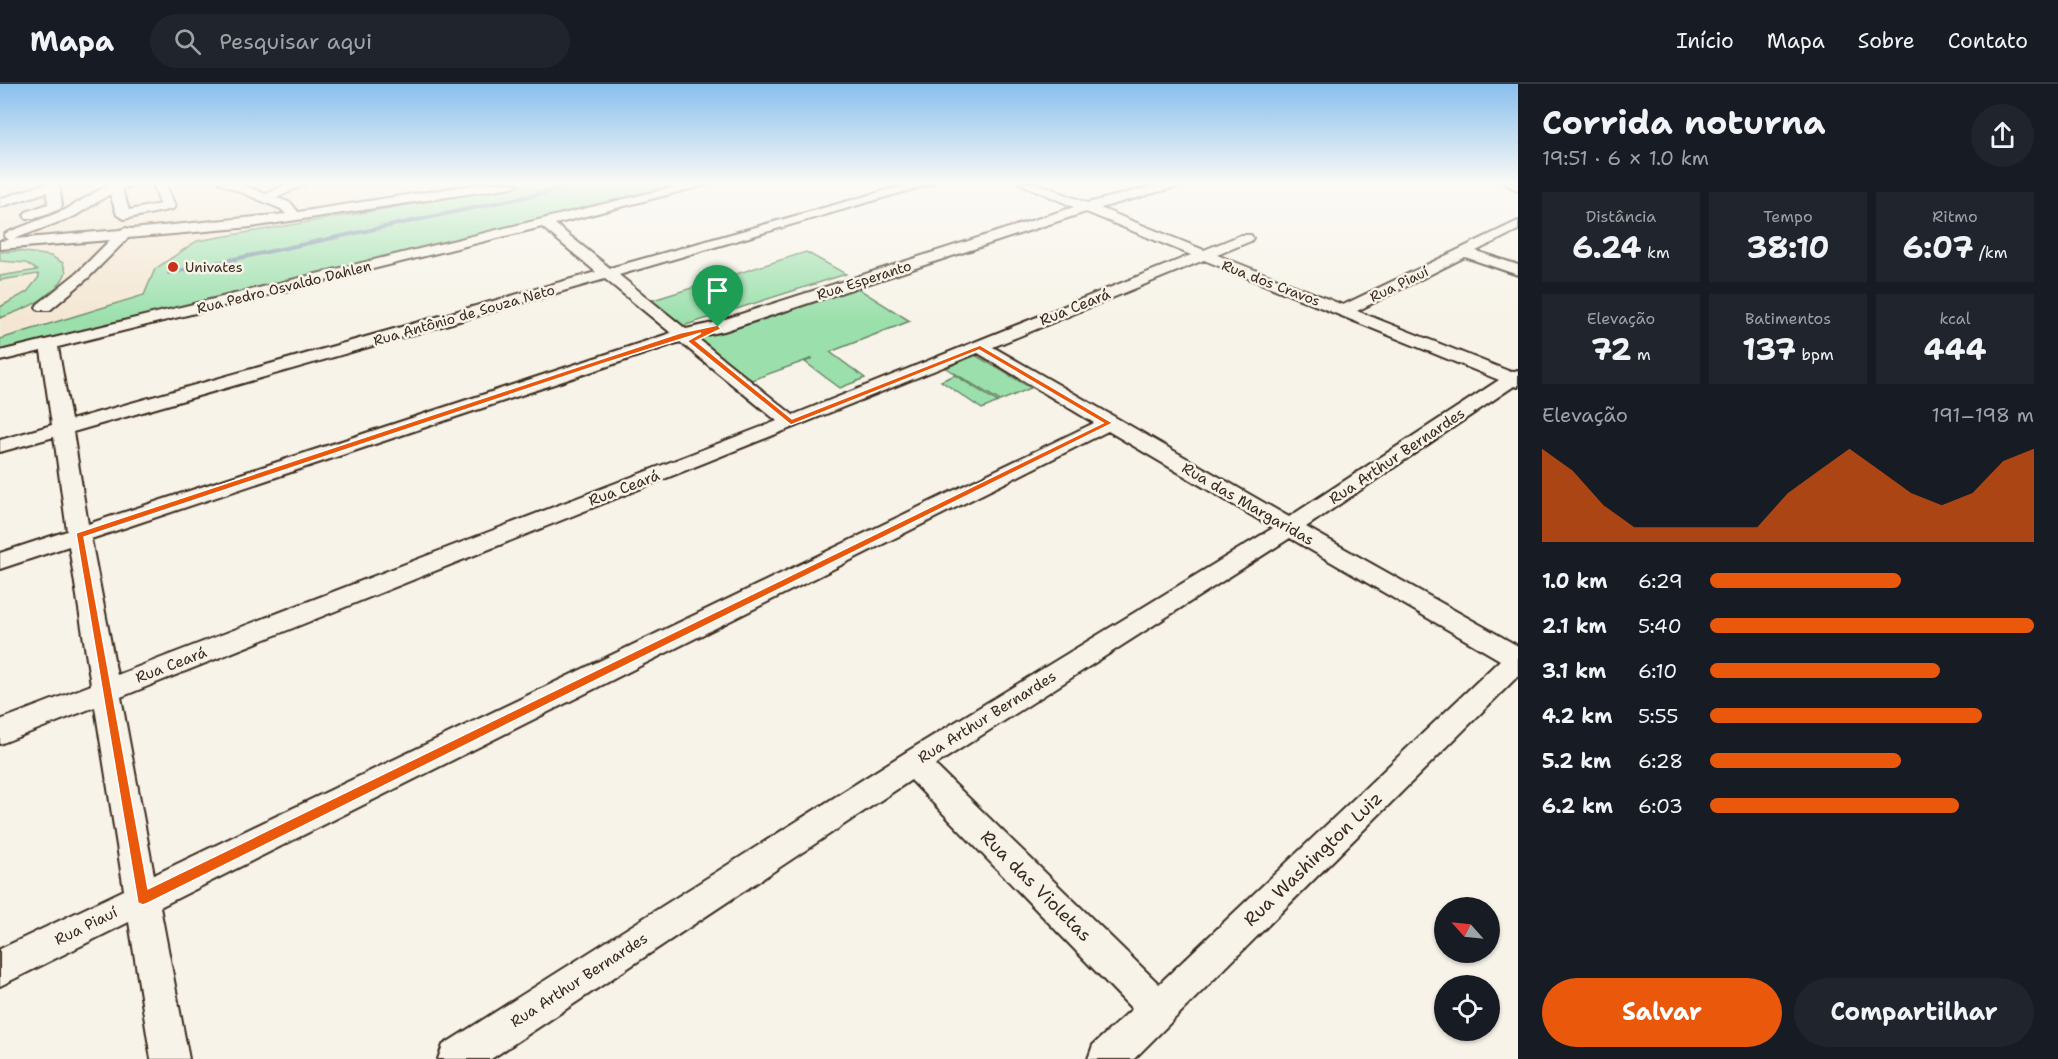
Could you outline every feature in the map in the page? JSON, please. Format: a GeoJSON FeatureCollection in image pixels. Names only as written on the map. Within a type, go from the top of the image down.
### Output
{"type":"FeatureCollection","features":[{"type":"Feature","properties":{"kind":"street"},"geometry":{"type":"LineString","coordinates":[[0,241],[30,228]]}},
{"type":"Feature","properties":{"kind":"street"},"geometry":{"type":"LineString","coordinates":[[0,241],[124,234],[166,228]]}},
{"type":"Feature","properties":{"kind":"street","name":"Rua Pedro Osvaldo Dahlen"},"geometry":{"type":"LineString","coordinates":[[0,357],[522,228]]}},
{"type":"Feature","properties":{"kind":"street"},"geometry":{"type":"LineString","coordinates":[[552,228],[791,423]]}},
{"type":"Feature","properties":{"kind":"street","name":"Rua Antônio de Souza Neto"},"geometry":{"type":"LineString","coordinates":[[0,446],[769,228]]}},
{"type":"Feature","properties":{"kind":"street","name":"Rua Esperanto"},"geometry":{"type":"LineString","coordinates":[[0,575],[80,542],[519,393],[1022,228]]}},
{"type":"Feature","properties":{"kind":"street","name":"Rua dos Cravos"},"geometry":{"type":"LineString","coordinates":[[1135,228],[1516,378]]}},
{"type":"Feature","properties":{"kind":"street","name":"Rua Piauí"},"geometry":{"type":"LineString","coordinates":[[1344,311],[1511,228]]}},
{"type":"Feature","properties":{"kind":"street"},"geometry":{"type":"LineString","coordinates":[[44,307],[83,275],[124,234]]}},
{"type":"Feature","properties":{"kind":"street","name":"Rua Ceará"},"geometry":{"type":"LineString","coordinates":[[0,732],[791,423],[1246,238]]}},
{"type":"Feature","properties":{"kind":"street"},"geometry":{"type":"LineString","coordinates":[[1464,252],[1518,270]]}},
{"type":"Feature","properties":{"kind":"street"},"geometry":{"type":"LineString","coordinates":[[49,344],[64,428],[80,542],[170,1059]]}},
{"type":"Feature","properties":{"kind":"street","name":"Rua das Margaridas"},"geometry":{"type":"LineString","coordinates":[[980,347],[1289,528],[1518,658]]}},
{"type":"Feature","properties":{"kind":"street","name":"Rua Arthur Bernardes"},"geometry":{"type":"LineString","coordinates":[[457,1059],[913,763],[1289,528],[1516,378]]}},
{"type":"Feature","properties":{"kind":"street","name":"Rua Piauí"},"geometry":{"type":"LineString","coordinates":[[0,968],[1109,423]]}},
{"type":"Feature","properties":{"kind":"street","name":"Rua Esperanto"},"geometry":{"type":"LineString","coordinates":[[0,561],[80,542]]}},
{"type":"Feature","properties":{"kind":"street","name":"Rua Washington Luiz"},"geometry":{"type":"LineString","coordinates":[[1107,1059],[1518,658]]}},
{"type":"Feature","properties":{"kind":"street","name":"Rua das Violetas"},"geometry":{"type":"LineString","coordinates":[[913,763],[1159,1010]]}},
{"type":"Feature","properties":{"kind":"shaded area"},"geometry":{"type":"Polygon","coordinates":[[[0,228],[505,228],[0,351],[0,228]]]}},
{"type":"Feature","properties":{"kind":"green space"},"geometry":{"type":"Polygon","coordinates":[[[270,228],[502,228],[0,351],[0,339],[144,295],[155,269],[197,241],[270,228]]]}},
{"type":"Feature","properties":{"kind":"green space"},"geometry":{"type":"Polygon","coordinates":[[[19,251],[51,256],[63,263],[66,272],[62,281],[47,295],[29,307],[0,318],[0,307],[27,292],[39,277],[38,274],[0,280],[0,276],[37,270],[26,263],[0,261],[0,252],[19,251]]]}},
{"type":"Feature","properties":{"kind":"green space"},"geometry":{"type":"Polygon","coordinates":[[[806,252],[846,274],[683,326],[650,301],[806,252]]]}},
{"type":"Feature","properties":{"kind":"green space"},"geometry":{"type":"Polygon","coordinates":[[[854,286],[910,321],[830,352],[865,378],[840,388],[805,362],[813,358],[746,382],[694,339],[854,286]]]}},
{"type":"Feature","properties":{"kind":"green space"},"geometry":{"type":"Polygon","coordinates":[[[975,355],[1031,388],[1000,401],[946,368],[975,355]]]}},
{"type":"Feature","properties":{"kind":"green space"},"geometry":{"type":"Polygon","coordinates":[[[955,375],[998,402],[982,409],[941,381],[955,375]]]}},
{"type":"Feature","properties":{"kind":"waterway"},"geometry":{"type":"LineString","coordinates":[[169,273],[377,228]]}},
{"type":"Feature","properties":{"kind":"place","name":"Univates"},"geometry":{"type":"Point","coordinates":[173,267]}},
{"type":"Feature","properties":{"kind":"route"},"geometry":{"type":"LineString","coordinates":[[718,327],[691,341],[791,423],[980,347],[1109,423],[143,899],[79,536],[516,389],[683,335],[718,327]]}}]}
